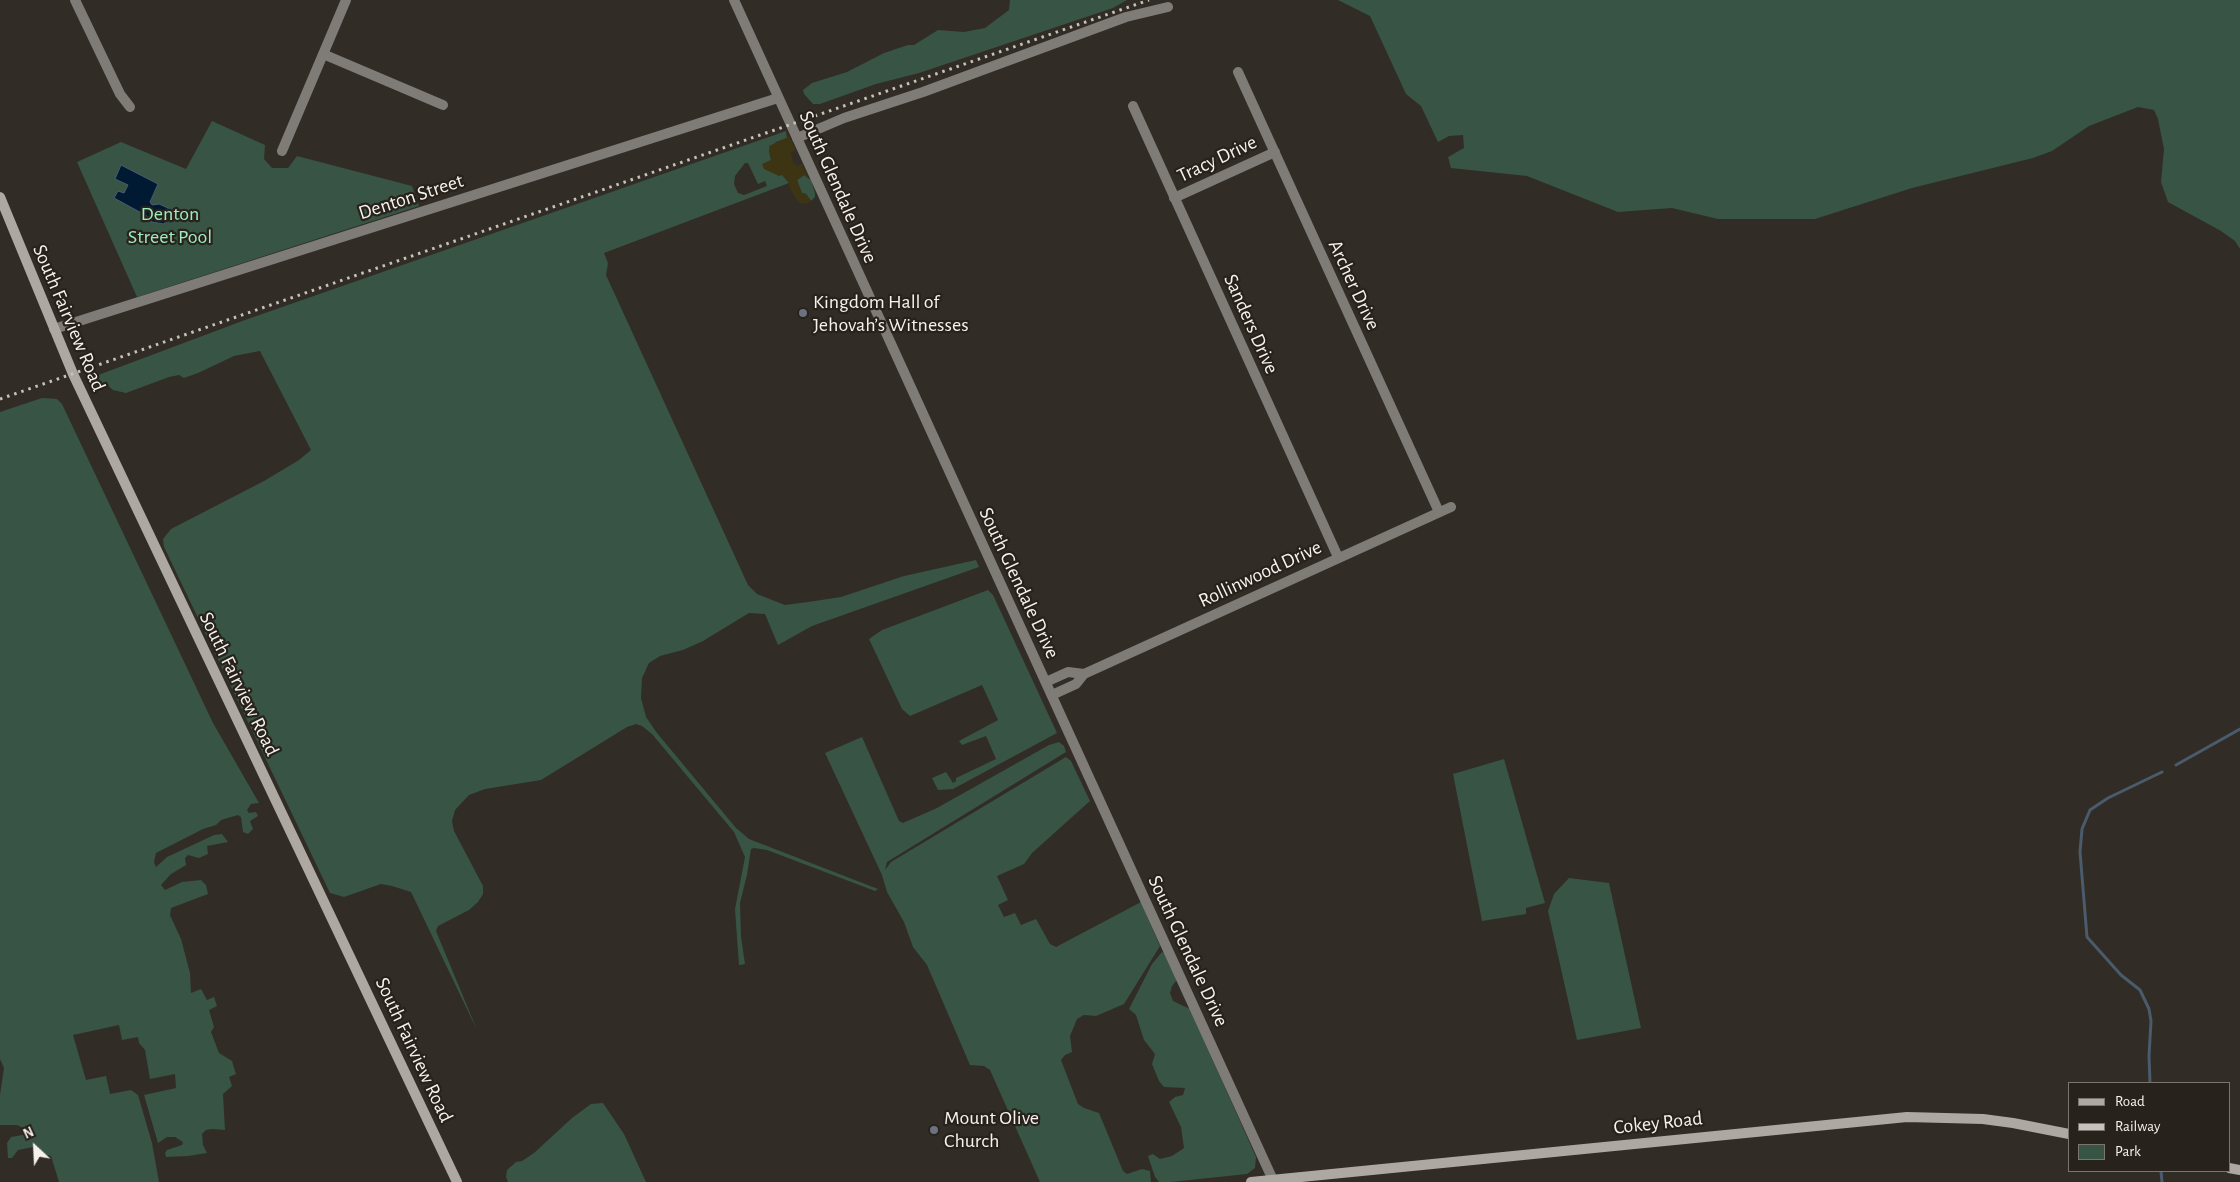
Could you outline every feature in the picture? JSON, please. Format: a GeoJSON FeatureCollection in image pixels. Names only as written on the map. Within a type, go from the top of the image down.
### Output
{"type":"FeatureCollection","features":[{"type":"Feature","properties":{"kind":"main road","name":"South Fairview Road"},"geometry":{"type":"LineString","coordinates":[[0,197],[92,416],[457,1182]]}},
{"type":"Feature","properties":{"kind":"main road","name":"Cokey Road"},"geometry":{"type":"LineString","coordinates":[[1251,1182],[1907,1116],[1983,1119],[2068,1134]]}},
{"type":"Feature","properties":{"kind":"street"},"geometry":{"type":"LineString","coordinates":[[75,0],[120,94],[130,106]]}},
{"type":"Feature","properties":{"kind":"street"},"geometry":{"type":"LineString","coordinates":[[282,151],[346,0]]}},
{"type":"Feature","properties":{"kind":"street","name":"South Glendale Drive"},"geometry":{"type":"LineString","coordinates":[[734,0],[1273,1180]]}},
{"type":"Feature","properties":{"kind":"street"},"geometry":{"type":"LineString","coordinates":[[797,138],[844,118],[923,92],[1126,17],[1168,7]]}},
{"type":"Feature","properties":{"kind":"street"},"geometry":{"type":"LineString","coordinates":[[323,54],[443,105]]}},
{"type":"Feature","properties":{"kind":"street","name":"Archer Drive"},"geometry":{"type":"LineString","coordinates":[[1238,72],[1439,512]]}},
{"type":"Feature","properties":{"kind":"street","name":"Denton Street"},"geometry":{"type":"LineString","coordinates":[[54,329],[778,98]]}},
{"type":"Feature","properties":{"kind":"street","name":"Sanders Drive"},"geometry":{"type":"LineString","coordinates":[[1133,106],[1338,558]]}},
{"type":"Feature","properties":{"kind":"street","name":"Tracy Drive"},"geometry":{"type":"LineString","coordinates":[[1174,198],[1274,152]]}},
{"type":"Feature","properties":{"kind":"street","name":"Rollinwood Drive"},"geometry":{"type":"LineString","coordinates":[[1052,695],[1076,684],[1084,674],[1451,507]]}},
{"type":"Feature","properties":{"kind":"street","name":"Rollinwood Drive"},"geometry":{"type":"LineString","coordinates":[[1046,682],[1068,672],[1084,674]]}},
{"type":"Feature","properties":{"kind":"green space"},"geometry":{"type":"Polygon","coordinates":[[[1010,0],[1127,0],[1113,8],[919,73],[876,84],[820,104],[813,104],[804,94],[803,90],[812,83],[847,72],[884,53],[908,45],[914,45],[938,30],[964,32],[985,28],[1009,10],[1010,0]]]}},
{"type":"Feature","properties":{"kind":"green space"},"geometry":{"type":"Polygon","coordinates":[[[1338,0],[2240,0],[2240,249],[2235,241],[2221,231],[2168,202],[2161,182],[2164,149],[2158,119],[2154,110],[2138,107],[2089,126],[2052,151],[2033,158],[1912,188],[1815,219],[1718,219],[1672,208],[1618,212],[1527,176],[1451,168],[1448,157],[1464,148],[1463,135],[1449,136],[1438,142],[1421,106],[1406,94],[1370,16],[1338,0]]]}},
{"type":"Feature","properties":{"kind":"green space","name":"Denton Street Pool"},"geometry":{"type":"Polygon","coordinates":[[[212,121],[265,145],[264,159],[272,168],[288,168],[297,156],[412,186],[419,206],[137,297],[77,162],[121,142],[186,169],[212,121]]]}},
{"type":"Feature","properties":{"kind":"green space"},"geometry":{"type":"Polygon","coordinates":[[[786,131],[787,138],[776,142],[769,151],[771,160],[789,183],[604,253],[608,263],[606,275],[748,585],[757,594],[785,605],[841,597],[904,576],[976,560],[979,567],[812,626],[778,645],[765,614],[749,613],[703,641],[683,650],[660,656],[649,663],[642,678],[641,698],[646,717],[657,733],[736,828],[749,839],[878,889],[875,891],[767,850],[751,849],[740,903],[741,937],[745,964],[739,965],[735,909],[745,857],[734,832],[652,734],[636,724],[627,727],[541,780],[485,789],[469,795],[455,810],[452,821],[454,831],[483,886],[483,894],[478,902],[469,910],[438,926],[436,931],[477,1030],[411,892],[381,884],[344,897],[330,893],[164,547],[163,539],[171,529],[264,481],[299,460],[311,450],[260,351],[234,356],[184,378],[179,375],[169,377],[126,393],[113,390],[107,385],[95,390],[92,384],[93,377],[245,320],[786,131]],[[745,163],[735,176],[734,184],[738,193],[744,195],[767,186],[765,181],[758,184],[748,163],[745,163]]]}},
{"type":"Feature","properties":{"kind":"green space"},"geometry":{"type":"Polygon","coordinates":[[[804,175],[811,180],[815,193],[815,197],[811,201],[806,194],[802,193],[797,180],[804,175]]]}},
{"type":"Feature","properties":{"kind":"green space"},"geometry":{"type":"Polygon","coordinates":[[[42,398],[57,399],[62,404],[213,723],[259,803],[251,804],[247,810],[249,813],[256,812],[258,816],[250,821],[253,829],[248,834],[243,832],[241,817],[238,815],[221,820],[216,825],[203,829],[156,853],[154,862],[156,867],[167,857],[214,835],[222,834],[228,842],[207,846],[208,854],[199,858],[188,855],[185,858],[186,865],[171,874],[161,885],[165,890],[182,882],[201,880],[206,885],[208,894],[171,908],[170,915],[181,939],[190,973],[191,993],[201,989],[207,1000],[214,997],[217,1006],[209,1010],[214,1027],[211,1032],[219,1053],[232,1061],[236,1074],[229,1077],[232,1086],[223,1094],[225,1130],[206,1130],[202,1134],[203,1145],[207,1153],[166,1157],[165,1153],[167,1150],[182,1145],[183,1142],[175,1137],[167,1137],[158,1143],[144,1095],[176,1088],[175,1074],[150,1079],[145,1050],[139,1043],[138,1037],[122,1040],[119,1025],[73,1035],[86,1080],[106,1076],[110,1094],[131,1090],[138,1095],[152,1143],[159,1182],[59,1182],[51,1156],[39,1152],[33,1147],[18,1150],[12,1158],[8,1158],[7,1143],[11,1137],[34,1133],[17,1125],[0,1125],[0,1095],[4,1068],[0,1059],[0,412],[42,398]]]}},
{"type":"Feature","properties":{"kind":"green space"},"geometry":{"type":"Polygon","coordinates":[[[988,590],[993,595],[1057,733],[953,789],[938,790],[932,778],[946,772],[953,783],[956,781],[956,778],[996,759],[986,736],[962,745],[959,741],[998,720],[982,685],[910,716],[902,709],[869,639],[882,630],[988,590]]]}},
{"type":"Feature","properties":{"kind":"green space"},"geometry":{"type":"Polygon","coordinates":[[[862,737],[899,821],[903,823],[937,808],[1049,745],[1059,742],[1064,746],[1066,752],[887,862],[885,870],[891,862],[1066,757],[1071,761],[1090,801],[1032,853],[1024,864],[997,876],[1008,900],[998,905],[1004,917],[1015,913],[1021,925],[1036,919],[1050,944],[1056,947],[1141,902],[1160,946],[1124,1004],[1096,1016],[1084,1015],[1077,1019],[1070,1036],[1072,1052],[1065,1055],[1061,1060],[1078,1104],[1099,1113],[1123,1171],[1127,1174],[1142,1169],[1150,1171],[1151,1182],[1040,1182],[990,1070],[984,1066],[970,1065],[927,965],[913,947],[904,922],[887,892],[882,875],[825,753],[862,737]]]}},
{"type":"Feature","properties":{"kind":"green space"},"geometry":{"type":"Polygon","coordinates":[[[1504,759],[1545,903],[1526,908],[1526,914],[1482,921],[1453,774],[1504,759]]]}},
{"type":"Feature","properties":{"kind":"green space"},"geometry":{"type":"Polygon","coordinates":[[[1569,878],[1609,883],[1641,1028],[1577,1040],[1548,911],[1554,894],[1569,878]]]}},
{"type":"Feature","properties":{"kind":"green space"},"geometry":{"type":"Polygon","coordinates":[[[1162,952],[1177,980],[1172,986],[1170,993],[1173,1001],[1190,1009],[1256,1157],[1255,1168],[1247,1174],[1171,1182],[1159,1182],[1155,1177],[1148,1156],[1153,1154],[1160,1159],[1172,1156],[1184,1148],[1181,1127],[1169,1102],[1175,1097],[1183,1095],[1185,1088],[1164,1087],[1159,1081],[1152,1064],[1155,1054],[1144,1040],[1136,1015],[1129,1009],[1152,964],[1162,952]]]}},
{"type":"Feature","properties":{"kind":"green space"},"geometry":{"type":"Polygon","coordinates":[[[603,1103],[624,1134],[646,1182],[508,1182],[506,1177],[507,1170],[516,1162],[522,1161],[534,1153],[572,1118],[591,1104],[603,1103]]]}},
{"type":"Feature","properties":{"kind":"sand"},"geometry":{"type":"Polygon","coordinates":[[[786,131],[796,150],[791,152],[793,163],[798,166],[802,164],[809,179],[804,175],[797,180],[802,193],[806,194],[811,201],[806,204],[798,202],[790,189],[789,183],[782,175],[779,176],[764,169],[762,164],[771,160],[769,146],[787,138],[786,131]]]}},
{"type":"Feature","properties":{"kind":"water"},"geometry":{"type":"Polygon","coordinates":[[[121,165],[158,184],[150,202],[152,205],[159,204],[168,208],[170,216],[164,224],[152,222],[147,216],[114,198],[118,191],[124,193],[128,185],[115,179],[121,165]]]}},
{"type":"Feature","properties":{"kind":"waterway"},"geometry":{"type":"LineString","coordinates":[[2176,765],[2240,729]]}},
{"type":"Feature","properties":{"kind":"waterway"},"geometry":{"type":"LineString","coordinates":[[2150,1082],[2151,1021],[2149,1009],[2140,990],[2121,975],[2087,937],[2080,852],[2082,829],[2090,810],[2108,798],[2162,772]]}},
{"type":"Feature","properties":{"kind":"waterway"},"geometry":{"type":"LineString","coordinates":[[2161,1172],[2162,1182]]}},
{"type":"Feature","properties":{"kind":"railway"},"geometry":{"type":"LineString","coordinates":[[0,399],[1149,0]]}},
{"type":"Feature","properties":{"kind":"place","name":"Kingdom Hall of Jehovah’s Witnesses"},"geometry":{"type":"Point","coordinates":[803,313]}},
{"type":"Feature","properties":{"kind":"place","name":"Mount Olive Church"},"geometry":{"type":"Point","coordinates":[934,1130]}}]}
